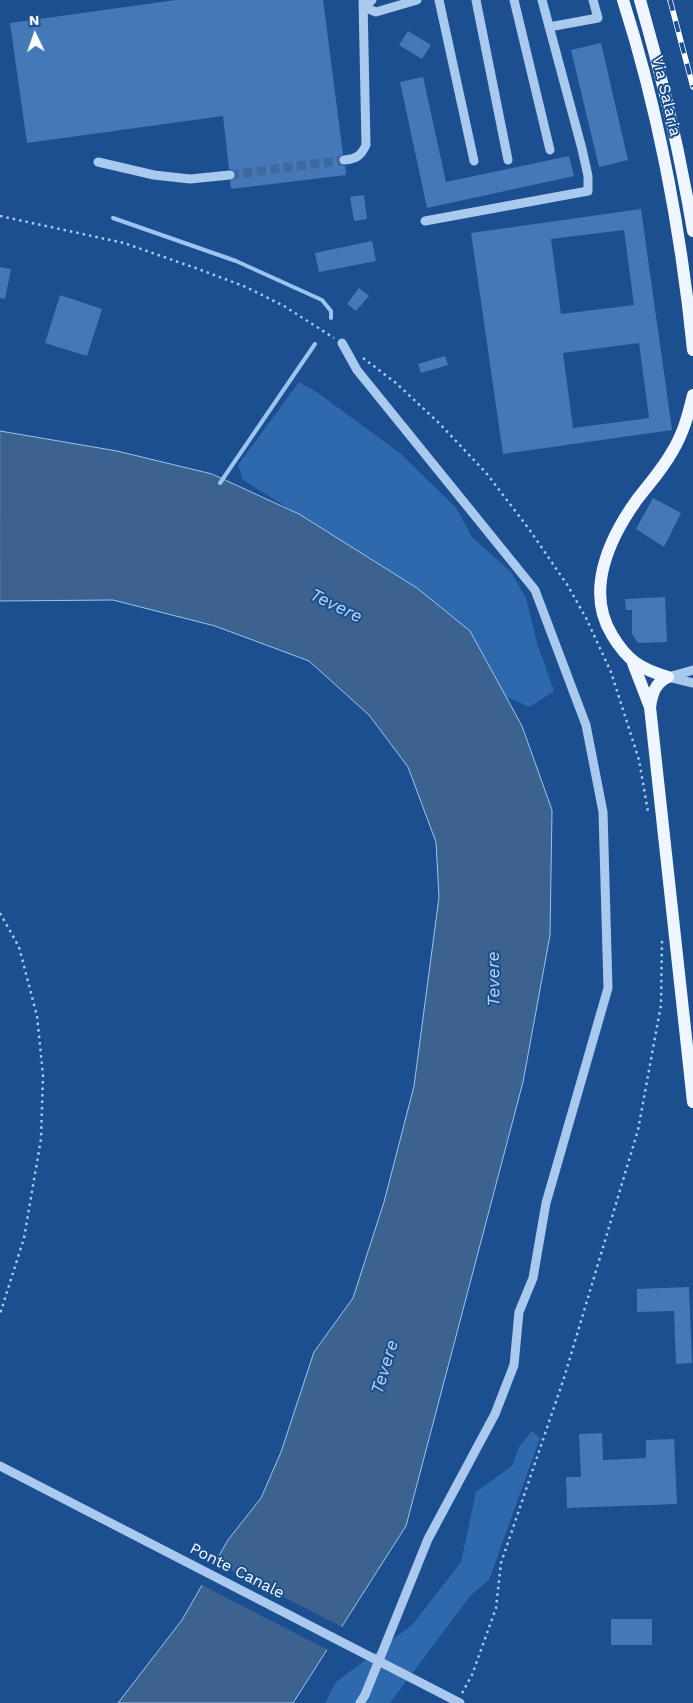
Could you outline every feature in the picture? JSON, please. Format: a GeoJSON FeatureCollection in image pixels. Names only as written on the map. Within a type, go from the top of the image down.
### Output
{"type":"FeatureCollection","features":[{"type":"Feature","properties":{"kind":"main road","name":"Via Salaria"},"geometry":{"type":"LineString","coordinates":[[623,0],[646,80],[665,166],[683,268],[693,350]]}},
{"type":"Feature","properties":{"kind":"main road","name":"Via Salaria"},"geometry":{"type":"LineString","coordinates":[[640,0],[665,90],[693,231]]}},
{"type":"Feature","properties":{"kind":"main road"},"geometry":{"type":"LineString","coordinates":[[686,190],[693,206]]}},
{"type":"Feature","properties":{"kind":"main road"},"geometry":{"type":"LineString","coordinates":[[693,395],[681,436],[665,463],[618,529],[610,544],[600,591],[604,618],[614,640],[633,663],[650,707],[693,1102]]}},
{"type":"Feature","properties":{"kind":"main road"},"geometry":{"type":"LineString","coordinates":[[633,663],[668,678]]}},
{"type":"Feature","properties":{"kind":"main road"},"geometry":{"type":"LineString","coordinates":[[650,707],[655,688],[659,682],[668,678]]}},
{"type":"Feature","properties":{"kind":"street"},"geometry":{"type":"LineString","coordinates":[[363,3],[372,0]]}},
{"type":"Feature","properties":{"kind":"street"},"geometry":{"type":"LineString","coordinates":[[363,3],[376,12],[417,0]]}},
{"type":"Feature","properties":{"kind":"street"},"geometry":{"type":"LineString","coordinates":[[440,0],[474,161]]}},
{"type":"Feature","properties":{"kind":"street"},"geometry":{"type":"LineString","coordinates":[[476,0],[508,160]]}},
{"type":"Feature","properties":{"kind":"street"},"geometry":{"type":"LineString","coordinates":[[514,0],[550,150]]}},
{"type":"Feature","properties":{"kind":"street"},"geometry":{"type":"LineString","coordinates":[[425,221],[588,191],[588,176],[582,149],[542,0]]}},
{"type":"Feature","properties":{"kind":"street"},"geometry":{"type":"LineString","coordinates":[[549,27],[598,18],[593,0]]}},
{"type":"Feature","properties":{"kind":"street"},"geometry":{"type":"LineString","coordinates":[[344,160],[354,159],[362,153],[366,145],[363,3]]}},
{"type":"Feature","properties":{"kind":"street"},"geometry":{"type":"LineString","coordinates":[[98,162],[154,175],[190,179],[230,174]]}},
{"type":"Feature","properties":{"kind":"street"},"geometry":{"type":"LineString","coordinates":[[342,343],[357,370],[535,590],[586,725],[603,812],[608,979],[608,988],[546,1203],[533,1278],[519,1312],[514,1365],[496,1414],[428,1539],[365,1695],[360,1703]]}},
{"type":"Feature","properties":{"kind":"street"},"geometry":{"type":"LineString","coordinates":[[668,678],[693,670]]}},
{"type":"Feature","properties":{"kind":"street"},"geometry":{"type":"LineString","coordinates":[[668,678],[693,683]]}},
{"type":"Feature","properties":{"kind":"street","name":"Ponte Canale"},"geometry":{"type":"LineString","coordinates":[[0,1466],[460,1700]]}},
{"type":"Feature","properties":{"kind":"path"},"geometry":{"type":"LineString","coordinates":[[0,216],[124,243],[246,287],[284,306],[342,343],[396,383],[440,424],[487,474],[529,529],[568,586],[586,618],[611,672],[639,760],[648,816]]}},
{"type":"Feature","properties":{"kind":"path"},"geometry":{"type":"LineString","coordinates":[[0,913],[19,947],[37,1016],[43,1074],[41,1139],[25,1229],[0,1314]]}},
{"type":"Feature","properties":{"kind":"path"},"geometry":{"type":"LineString","coordinates":[[460,1700],[472,1675],[496,1608],[501,1563],[564,1378],[638,1130],[661,1005],[661,936]]}},
{"type":"Feature","properties":{"kind":"shaded area"},"geometry":{"type":"Polygon","coordinates":[[[299,382],[318,393],[401,454],[457,509],[472,537],[511,572],[526,598],[537,643],[554,691],[530,707],[506,697],[470,631],[417,588],[243,480],[238,465],[299,382]]]}},
{"type":"Feature","properties":{"kind":"shaded area"},"geometry":{"type":"Polygon","coordinates":[[[532,1431],[540,1438],[489,1580],[471,1595],[390,1703],[325,1703],[336,1682],[413,1624],[461,1562],[476,1492],[512,1466],[519,1447],[532,1431]]]}},
{"type":"Feature","properties":{"kind":"water","name":"Tevere"},"geometry":{"type":"Polygon","coordinates":[[[0,431],[117,451],[212,474],[299,514],[417,588],[470,631],[522,726],[552,810],[550,935],[523,1082],[406,1526],[293,1703],[118,1703],[182,1620],[228,1540],[261,1498],[281,1452],[314,1352],[353,1298],[384,1202],[414,1086],[439,897],[436,842],[408,767],[369,715],[309,661],[215,626],[113,600],[0,601],[0,431]]]}},
{"type":"Feature","properties":{"kind":"pier"},"geometry":{"type":"Polygon","coordinates":[[[213,1561],[344,1628],[330,1651],[200,1584],[213,1561]]]}},
{"type":"Feature","properties":{"kind":"building"},"geometry":{"type":"Polygon","coordinates":[[[176,0],[323,0],[343,154],[339,157],[338,161],[341,165],[345,166],[346,175],[231,189],[230,181],[235,178],[236,174],[233,170],[229,169],[223,116],[27,143],[10,23],[176,0]]]}},
{"type":"Feature","properties":{"kind":"building"},"geometry":{"type":"Polygon","coordinates":[[[408,31],[431,45],[422,59],[399,45],[408,31]]]}},
{"type":"Feature","properties":{"kind":"building"},"geometry":{"type":"Polygon","coordinates":[[[601,43],[628,160],[599,167],[571,50],[601,43]]]}},
{"type":"Feature","properties":{"kind":"building"},"geometry":{"type":"Polygon","coordinates":[[[423,77],[446,182],[569,156],[574,176],[427,208],[400,82],[423,77]]]}},
{"type":"Feature","properties":{"kind":"building"},"geometry":{"type":"Polygon","coordinates":[[[364,195],[367,219],[354,221],[350,197],[364,195]]]}},
{"type":"Feature","properties":{"kind":"building"},"geometry":{"type":"Polygon","coordinates":[[[641,209],[672,430],[503,454],[471,233],[641,209]],[[624,230],[551,239],[561,314],[634,305],[624,230]],[[639,343],[563,353],[573,428],[649,418],[639,343]]]}},
{"type":"Feature","properties":{"kind":"building"},"geometry":{"type":"Polygon","coordinates":[[[372,241],[376,261],[319,272],[315,253],[372,241]]]}},
{"type":"Feature","properties":{"kind":"building"},"geometry":{"type":"Polygon","coordinates":[[[0,267],[11,269],[5,299],[0,298],[0,267]]]}},
{"type":"Feature","properties":{"kind":"building"},"geometry":{"type":"Polygon","coordinates":[[[359,288],[369,296],[356,311],[347,304],[359,288]]]}},
{"type":"Feature","properties":{"kind":"building"},"geometry":{"type":"Polygon","coordinates":[[[60,295],[102,309],[87,356],[45,343],[60,295]]]}},
{"type":"Feature","properties":{"kind":"building"},"geometry":{"type":"Polygon","coordinates":[[[445,356],[448,365],[421,373],[418,364],[445,356]]]}},
{"type":"Feature","properties":{"kind":"building"},"geometry":{"type":"Polygon","coordinates":[[[653,498],[681,513],[664,547],[636,529],[653,498]]]}},
{"type":"Feature","properties":{"kind":"building"},"geometry":{"type":"Polygon","coordinates":[[[665,597],[667,642],[638,643],[632,634],[632,610],[626,610],[625,599],[665,597]]]}},
{"type":"Feature","properties":{"kind":"building"},"geometry":{"type":"Polygon","coordinates":[[[689,1287],[692,1363],[676,1364],[674,1311],[637,1312],[637,1289],[689,1287]]]}},
{"type":"Feature","properties":{"kind":"building"},"geometry":{"type":"Polygon","coordinates":[[[602,1433],[603,1460],[646,1458],[646,1440],[674,1439],[677,1504],[567,1508],[566,1477],[581,1477],[579,1434],[602,1433]]]}},
{"type":"Feature","properties":{"kind":"building"},"geometry":{"type":"Polygon","coordinates":[[[611,1619],[652,1619],[652,1645],[611,1645],[611,1619]]]}},
{"type":"Feature","properties":{"kind":"waterway"},"geometry":{"type":"LineString","coordinates":[[113,218],[236,261],[322,300],[331,311],[331,318]]}},
{"type":"Feature","properties":{"kind":"waterway"},"geometry":{"type":"LineString","coordinates":[[220,483],[315,344]]}},
{"type":"Feature","properties":{"kind":"tunnel"},"geometry":{"type":"LineString","coordinates":[[230,175],[344,160]]}},
{"type":"Feature","properties":{"kind":"railway"},"geometry":{"type":"LineString","coordinates":[[670,0],[693,87]]}}]}
